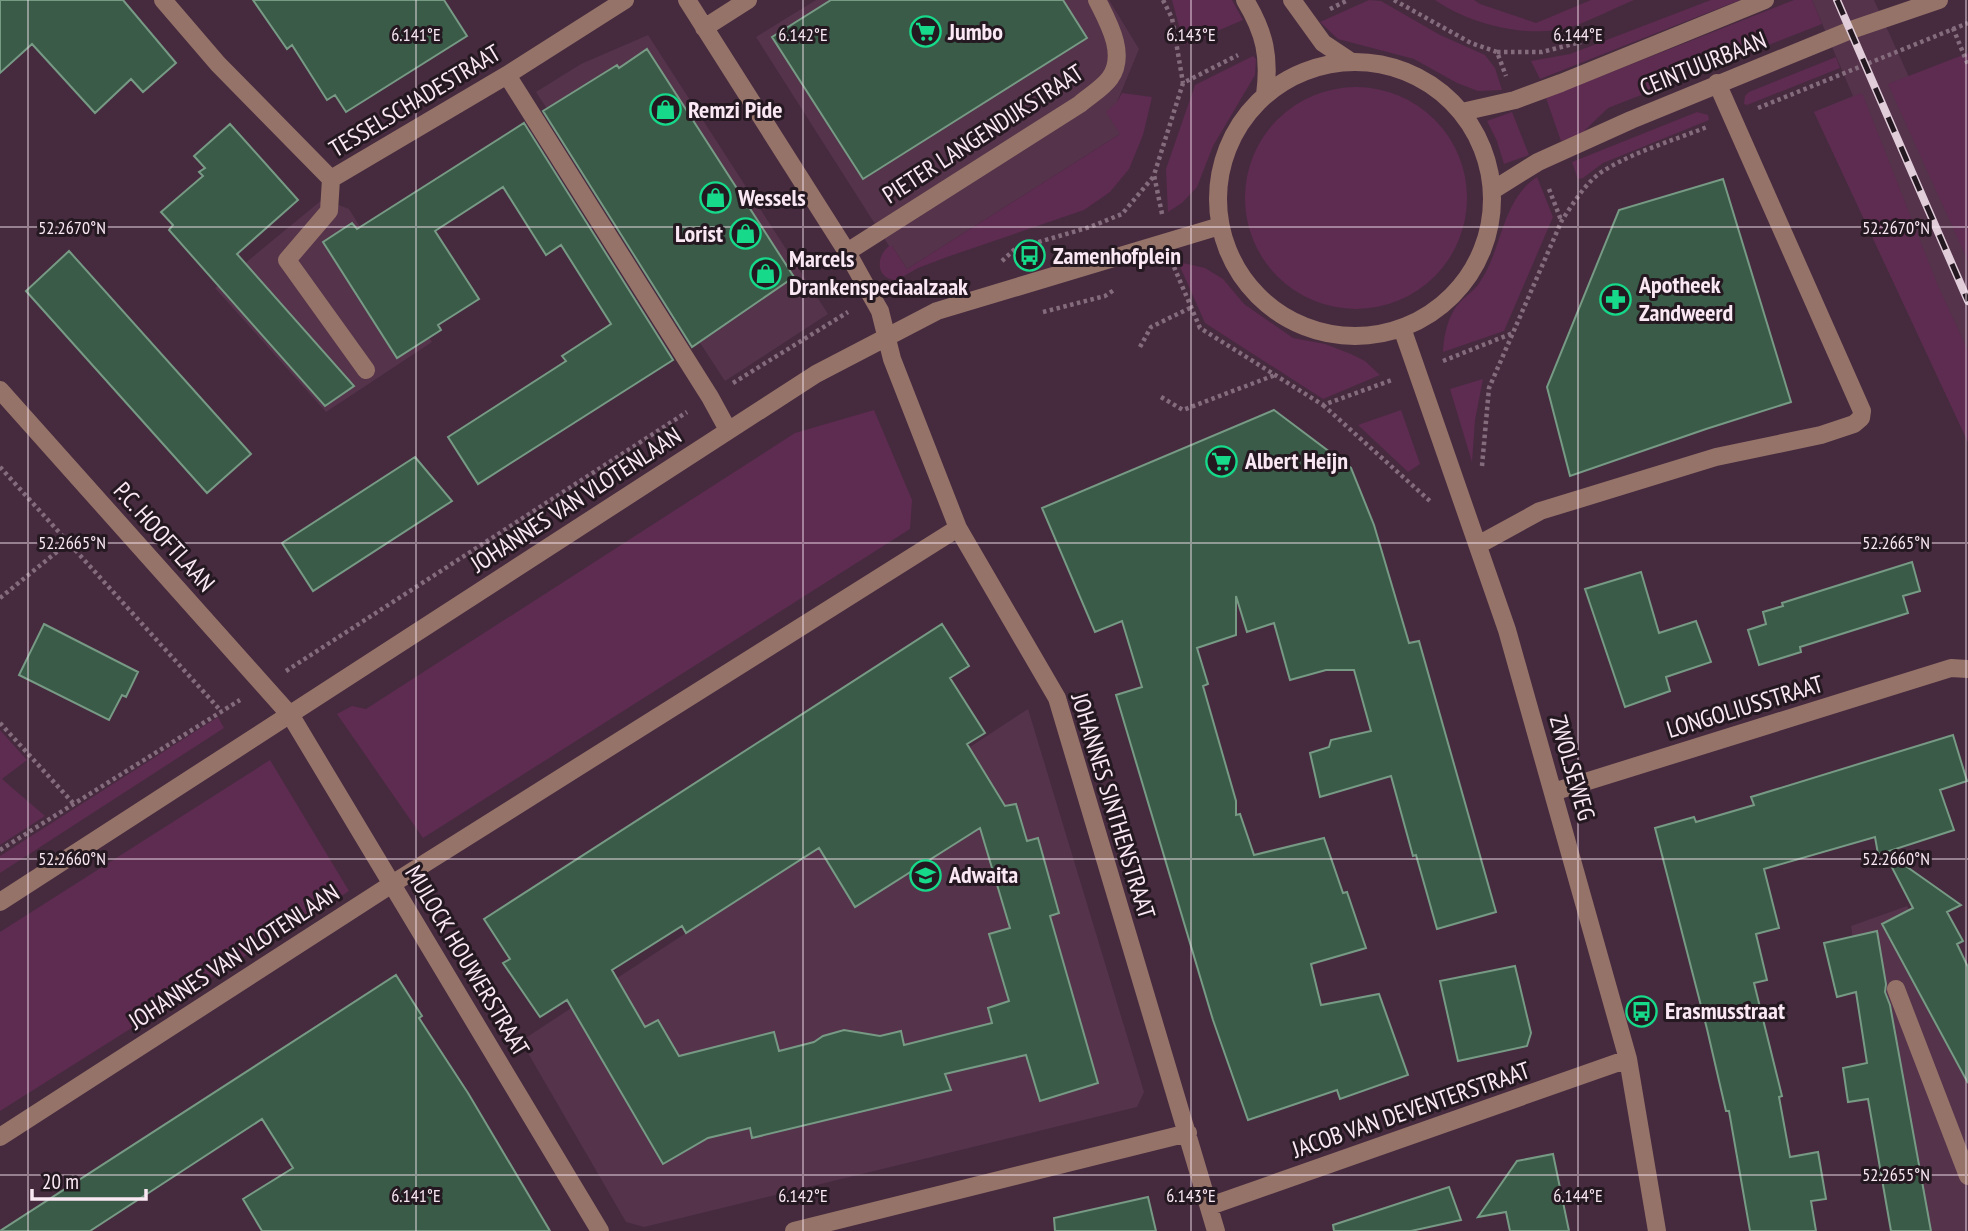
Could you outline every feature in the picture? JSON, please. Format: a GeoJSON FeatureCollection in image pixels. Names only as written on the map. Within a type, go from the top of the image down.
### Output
{"type":"FeatureCollection","features":[{"type":"Feature","properties":{"kind":"street","name":"TESSELSCHADESTRAAT"},"geometry":{"type":"LineString","coordinates":[[163,0],[218,64],[331,179],[507,75],[625,0]]}},
{"type":"Feature","properties":{"kind":"street","name":"JOHANNES SINTHENSTRAAT"},"geometry":{"type":"LineString","coordinates":[[687,0],[847,252],[880,311],[892,359],[958,528],[1057,698],[1216,1231]]}},
{"type":"Feature","properties":{"kind":"street"},"geometry":{"type":"LineString","coordinates":[[704,28],[748,0]]}},
{"type":"Feature","properties":{"kind":"street","name":"PIETER LANGENDIJKSTRAAT"},"geometry":{"type":"LineString","coordinates":[[847,252],[1080,104],[1111,78],[1117,51],[1097,0]]}},
{"type":"Feature","properties":{"kind":"street"},"geometry":{"type":"LineString","coordinates":[[1245,0],[1265,42],[1268,68],[1265,95]]}},
{"type":"Feature","properties":{"kind":"street"},"geometry":{"type":"LineString","coordinates":[[1292,0],[1323,43],[1350,61]]}},
{"type":"Feature","properties":{"kind":"street","name":"CEINTUURBAAN"},"geometry":{"type":"LineString","coordinates":[[1462,112],[1515,100],[1552,87],[1765,0]]}},
{"type":"Feature","properties":{"kind":"street","name":"CEINTUURBAAN"},"geometry":{"type":"LineString","coordinates":[[1493,190],[1538,162],[1717,83],[1850,30],[1939,0]]}},
{"type":"Feature","properties":{"kind":"street"},"geometry":{"type":"LineString","coordinates":[[1350,61],[1382,64],[1412,73],[1440,90],[1462,112],[1489,162],[1493,190],[1492,215],[1487,240],[1477,263],[1446,303],[1425,318],[1402,328],[1356,337],[1332,335],[1288,319],[1268,306],[1251,289],[1227,249],[1220,226],[1219,178],[1235,133],[1248,112],[1265,95],[1284,81],[1305,71],[1350,61]]}},
{"type":"Feature","properties":{"kind":"street"},"geometry":{"type":"LineString","coordinates":[[507,75],[710,397],[728,430]]}},
{"type":"Feature","properties":{"kind":"street"},"geometry":{"type":"LineString","coordinates":[[1478,545],[1540,511],[1716,457],[1821,435],[1854,424],[1861,418],[1862,411],[1717,83]]}},
{"type":"Feature","properties":{"kind":"street"},"geometry":{"type":"LineString","coordinates":[[331,179],[329,211],[287,260],[366,370]]}},
{"type":"Feature","properties":{"kind":"street","name":"JOHANNES VAN VLOTENLAAN"},"geometry":{"type":"LineString","coordinates":[[0,902],[816,374],[937,312],[1220,226]]}},
{"type":"Feature","properties":{"kind":"street","name":"ZWOLSEWEG"},"geometry":{"type":"LineString","coordinates":[[1402,328],[1507,631],[1553,792],[1628,1059],[1657,1231]]}},
{"type":"Feature","properties":{"kind":"street","name":"P.C. HOOFTLAAN"},"geometry":{"type":"LineString","coordinates":[[0,390],[291,716]]}},
{"type":"Feature","properties":{"kind":"street","name":"JOHANNES VAN VLOTENLAAN"},"geometry":{"type":"LineString","coordinates":[[0,1137],[392,884],[958,528]]}},
{"type":"Feature","properties":{"kind":"street","name":"LONGOLIUSSTRAAT"},"geometry":{"type":"LineString","coordinates":[[1553,792],[1960,668]]}},
{"type":"Feature","properties":{"kind":"street","name":"MULOCK HOUWERSTRAAT"},"geometry":{"type":"LineString","coordinates":[[291,716],[600,1231]]}},
{"type":"Feature","properties":{"kind":"street"},"geometry":{"type":"LineString","coordinates":[[1896,989],[1968,1176]]}},
{"type":"Feature","properties":{"kind":"street","name":"JACOB VAN DEVENTERSTRAAT"},"geometry":{"type":"LineString","coordinates":[[1210,1206],[1628,1059]]}},
{"type":"Feature","properties":{"kind":"street"},"geometry":{"type":"LineString","coordinates":[[796,1231],[1188,1133]]}},
{"type":"Feature","properties":{"kind":"path"},"geometry":{"type":"LineString","coordinates":[[1163,0],[1172,18],[1183,83],[1154,175],[1175,270],[1200,328],[1323,405],[1437,507]]}},
{"type":"Feature","properties":{"kind":"path"},"geometry":{"type":"LineString","coordinates":[[1306,22],[1349,0]]}},
{"type":"Feature","properties":{"kind":"path"},"geometry":{"type":"LineString","coordinates":[[1953,28],[1968,65]]}},
{"type":"Feature","properties":{"kind":"path"},"geometry":{"type":"LineString","coordinates":[[1497,52],[1542,52],[1583,41]]}},
{"type":"Feature","properties":{"kind":"path"},"geometry":{"type":"LineString","coordinates":[[1183,83],[1265,42]]}},
{"type":"Feature","properties":{"kind":"path"},"geometry":{"type":"LineString","coordinates":[[1482,467],[1489,388],[1562,220]]}},
{"type":"Feature","properties":{"kind":"path"},"geometry":{"type":"LineString","coordinates":[[0,850],[264,685],[710,397],[872,297]]}},
{"type":"Feature","properties":{"kind":"path"},"geometry":{"type":"LineString","coordinates":[[1140,347],[1150,327],[1190,308]]}},
{"type":"Feature","properties":{"kind":"path"},"geometry":{"type":"LineString","coordinates":[[1323,405],[1513,333]]}},
{"type":"Feature","properties":{"kind":"path"},"geometry":{"type":"LineString","coordinates":[[1161,397],[1183,410],[1275,375]]}},
{"type":"Feature","properties":{"kind":"path"},"geometry":{"type":"LineString","coordinates":[[0,467],[221,711]]}},
{"type":"Feature","properties":{"kind":"path"},"geometry":{"type":"LineString","coordinates":[[0,598],[69,542]]}},
{"type":"Feature","properties":{"kind":"path"},"geometry":{"type":"LineString","coordinates":[[0,723],[73,803]]}},
{"type":"Feature","properties":{"kind":"shaded area"},"geometry":{"type":"Polygon","coordinates":[[[816,0],[1109,0],[1139,49],[1117,102],[1120,134],[907,269],[892,246],[889,246],[756,37],[816,0]]]}},
{"type":"Feature","properties":{"kind":"shaded area"},"geometry":{"type":"Polygon","coordinates":[[[1172,0],[1232,0],[1243,20],[1184,45],[1172,0]]]}},
{"type":"Feature","properties":{"kind":"shaded area"},"geometry":{"type":"Polygon","coordinates":[[[1369,0],[1381,1],[1440,35],[1485,55],[1495,68],[1502,90],[1478,91],[1457,83],[1414,59],[1338,39],[1320,22],[1369,0]]]}},
{"type":"Feature","properties":{"kind":"shaded area"},"geometry":{"type":"Polygon","coordinates":[[[1435,0],[1474,0],[1536,23],[1591,0],[1634,0],[1574,26],[1557,30],[1521,31],[1466,17],[1435,0]]]}},
{"type":"Feature","properties":{"kind":"shaded area"},"geometry":{"type":"Polygon","coordinates":[[[1711,0],[1740,0],[1540,79],[1531,61],[1570,54],[1711,0]]]}},
{"type":"Feature","properties":{"kind":"shaded area"},"geometry":{"type":"Polygon","coordinates":[[[1794,0],[1812,0],[1822,24],[1608,108],[1581,134],[1561,141],[1546,98],[1794,0]]]}},
{"type":"Feature","properties":{"kind":"shaded area"},"geometry":{"type":"Polygon","coordinates":[[[1812,0],[1874,0],[1909,77],[1936,66],[1968,135],[1968,442],[1814,112],[1853,96],[1812,0]]]}},
{"type":"Feature","properties":{"kind":"shaded area"},"geometry":{"type":"Polygon","coordinates":[[[648,35],[828,314],[725,381],[536,92],[581,64],[648,35]]]}},
{"type":"Feature","properties":{"kind":"shaded area"},"geometry":{"type":"Polygon","coordinates":[[[1968,53],[1968,261],[1888,84],[1968,53]]]}},
{"type":"Feature","properties":{"kind":"shaded area"},"geometry":{"type":"Polygon","coordinates":[[[1253,56],[1256,59],[1255,75],[1213,146],[1197,187],[1182,203],[1168,212],[1166,169],[1195,85],[1253,56]]]}},
{"type":"Feature","properties":{"kind":"shaded area"},"geometry":{"type":"Polygon","coordinates":[[[1836,57],[1840,68],[1744,104],[1745,96],[1749,92],[1836,57]]]}},
{"type":"Feature","properties":{"kind":"shaded area"},"geometry":{"type":"Polygon","coordinates":[[[1345,87],[1367,87],[1399,95],[1435,119],[1459,155],[1467,198],[1459,241],[1435,277],[1399,301],[1367,309],[1345,309],[1313,301],[1285,284],[1270,269],[1253,241],[1245,209],[1245,187],[1253,155],[1270,127],[1285,112],[1313,95],[1345,87]]]}},
{"type":"Feature","properties":{"kind":"shaded area"},"geometry":{"type":"Polygon","coordinates":[[[1122,93],[1152,97],[1143,135],[1129,169],[1110,192],[1084,210],[947,257],[918,268],[897,280],[885,276],[880,262],[889,246],[892,246],[907,269],[1120,134],[1106,112],[1122,93]]]}},
{"type":"Feature","properties":{"kind":"shaded area"},"geometry":{"type":"Polygon","coordinates":[[[1862,93],[1938,286],[1968,351],[1968,442],[1814,112],[1862,93]]]}},
{"type":"Feature","properties":{"kind":"shaded area"},"geometry":{"type":"Polygon","coordinates":[[[1512,112],[1529,155],[1504,164],[1487,121],[1512,112]]]}},
{"type":"Feature","properties":{"kind":"shaded area"},"geometry":{"type":"Polygon","coordinates":[[[1697,112],[1708,115],[1709,120],[1603,163],[1578,179],[1572,162],[1697,112]]]}},
{"type":"Feature","properties":{"kind":"shaded area"},"geometry":{"type":"Polygon","coordinates":[[[1537,177],[1553,217],[1504,331],[1443,352],[1446,331],[1454,310],[1480,282],[1516,198],[1537,177]]]}},
{"type":"Feature","properties":{"kind":"shaded area"},"geometry":{"type":"Polygon","coordinates":[[[323,199],[349,209],[432,342],[326,412],[215,288],[323,199]]]}},
{"type":"Feature","properties":{"kind":"shaded area"},"geometry":{"type":"Polygon","coordinates":[[[1178,262],[1205,268],[1223,279],[1244,304],[1293,338],[1325,344],[1351,354],[1365,361],[1380,375],[1323,399],[1205,323],[1178,262]]]}},
{"type":"Feature","properties":{"kind":"shaded area"},"geometry":{"type":"Polygon","coordinates":[[[1483,379],[1475,420],[1472,462],[1450,389],[1483,379]]]}},
{"type":"Feature","properties":{"kind":"shaded area"},"geometry":{"type":"Polygon","coordinates":[[[874,410],[912,500],[910,529],[423,838],[337,714],[352,706],[366,709],[795,433],[874,410]]]}},
{"type":"Feature","properties":{"kind":"shaded area"},"geometry":{"type":"Polygon","coordinates":[[[1401,410],[1420,464],[1408,472],[1358,425],[1401,410]]]}},
{"type":"Feature","properties":{"kind":"shaded area","name":"Adwaita"},"geometry":{"type":"Polygon","coordinates":[[[1028,709],[1144,1092],[1137,1107],[644,1227],[626,1222],[521,1041],[1028,709]]]}},
{"type":"Feature","properties":{"kind":"shaded area"},"geometry":{"type":"Polygon","coordinates":[[[218,717],[224,728],[0,873],[0,856],[218,717]]]}},
{"type":"Feature","properties":{"kind":"shaded area"},"geometry":{"type":"Polygon","coordinates":[[[0,730],[27,760],[2,779],[45,816],[0,845],[0,730]]]}},
{"type":"Feature","properties":{"kind":"shaded area"},"geometry":{"type":"Polygon","coordinates":[[[270,760],[349,891],[0,1111],[0,932],[270,760]]]}},
{"type":"Feature","properties":{"kind":"shaded area"},"geometry":{"type":"Polygon","coordinates":[[[1907,906],[1968,1016],[1968,1231],[1896,1231],[1851,926],[1907,906]]]}},
{"type":"Feature","properties":{"kind":"building"},"geometry":{"type":"Polygon","coordinates":[[[0,0],[123,0],[176,63],[143,92],[131,79],[95,113],[32,44],[0,73],[0,0]]]}},
{"type":"Feature","properties":{"kind":"building"},"geometry":{"type":"Polygon","coordinates":[[[253,0],[444,0],[467,36],[346,112],[335,95],[327,100],[292,45],[287,49],[253,0]]]}},
{"type":"Feature","properties":{"kind":"building"},"geometry":{"type":"Polygon","coordinates":[[[831,0],[1063,0],[1087,38],[863,179],[772,37],[831,0]]]}},
{"type":"Feature","properties":{"kind":"building"},"geometry":{"type":"Polygon","coordinates":[[[647,49],[794,277],[692,347],[543,111],[647,49]]]}},
{"type":"Feature","properties":{"kind":"building"},"geometry":{"type":"Polygon","coordinates":[[[524,123],[673,360],[478,484],[448,437],[566,361],[562,356],[611,324],[561,245],[546,255],[503,187],[435,231],[479,299],[438,325],[441,330],[397,358],[323,242],[352,223],[357,229],[524,123]]]}},
{"type":"Feature","properties":{"kind":"building"},"geometry":{"type":"Polygon","coordinates":[[[230,124],[298,200],[237,254],[354,386],[325,406],[169,230],[173,225],[161,212],[203,176],[199,172],[205,168],[194,156],[230,124]]]}},
{"type":"Feature","properties":{"kind":"building"},"geometry":{"type":"Polygon","coordinates":[[[1723,179],[1791,402],[1570,476],[1547,387],[1619,210],[1723,179]]]}},
{"type":"Feature","properties":{"kind":"building"},"geometry":{"type":"Polygon","coordinates":[[[69,251],[251,454],[207,493],[26,291],[69,251]]]}},
{"type":"Feature","properties":{"kind":"building"},"geometry":{"type":"Polygon","coordinates":[[[1274,410],[1351,468],[1374,525],[1409,643],[1419,641],[1496,912],[1437,929],[1391,776],[1320,797],[1310,753],[1329,747],[1331,740],[1371,731],[1354,670],[1326,670],[1290,680],[1274,623],[1247,632],[1236,596],[1236,635],[1197,648],[1208,684],[1203,686],[1236,801],[1236,815],[1240,814],[1254,855],[1324,838],[1343,893],[1347,892],[1366,948],[1311,964],[1321,1005],[1379,994],[1408,1075],[1340,1099],[1337,1090],[1248,1120],[1213,1020],[1116,695],[1142,687],[1122,621],[1095,632],[1042,508],[1274,410]]]}},
{"type":"Feature","properties":{"kind":"building"},"geometry":{"type":"Polygon","coordinates":[[[415,457],[452,501],[313,591],[282,543],[415,457]]]}},
{"type":"Feature","properties":{"kind":"building"},"geometry":{"type":"Polygon","coordinates":[[[1912,562],[1920,591],[1903,596],[1908,613],[1800,647],[1801,652],[1759,665],[1748,630],[1766,624],[1763,612],[1783,606],[1782,603],[1912,562]]]}},
{"type":"Feature","properties":{"kind":"building"},"geometry":{"type":"Polygon","coordinates":[[[1641,572],[1659,633],[1696,621],[1711,662],[1666,677],[1670,691],[1625,707],[1585,589],[1641,572]]]}},
{"type":"Feature","properties":{"kind":"building"},"geometry":{"type":"Polygon","coordinates":[[[44,624],[138,672],[126,697],[122,695],[109,720],[19,675],[44,624]]]}},
{"type":"Feature","properties":{"kind":"building"},"geometry":{"type":"Polygon","coordinates":[[[942,624],[969,666],[950,678],[985,733],[967,744],[1005,806],[1016,804],[1027,841],[1038,838],[1059,913],[1050,916],[1098,1083],[1040,1101],[1026,1055],[945,1074],[951,1090],[752,1138],[750,1128],[708,1138],[663,1164],[567,1000],[540,1017],[503,963],[510,959],[484,919],[942,624]],[[980,828],[855,907],[819,848],[686,933],[682,926],[612,970],[645,1027],[658,1020],[679,1056],[774,1032],[779,1051],[814,1042],[823,1036],[844,1030],[880,1036],[901,1031],[904,1045],[992,1023],[988,1008],[1009,1001],[989,934],[1010,928],[980,828]]]}},
{"type":"Feature","properties":{"kind":"building"},"geometry":{"type":"Polygon","coordinates":[[[1953,735],[1967,781],[1940,790],[1954,830],[1886,852],[1961,905],[1947,912],[1963,941],[1957,944],[1968,967],[1968,1083],[1882,924],[1913,908],[1884,852],[1878,854],[1875,837],[1764,869],[1779,928],[1756,934],[1767,980],[1754,983],[1782,1096],[1779,1097],[1790,1157],[1818,1152],[1826,1199],[1811,1201],[1816,1231],[1750,1231],[1729,1111],[1726,1111],[1655,828],[1694,817],[1696,822],[1754,805],[1751,797],[1953,735]]]}},
{"type":"Feature","properties":{"kind":"building"},"geometry":{"type":"Polygon","coordinates":[[[1877,931],[1885,992],[1890,1005],[1931,1231],[1891,1231],[1868,1099],[1848,1102],[1843,1068],[1867,1063],[1856,992],[1837,997],[1824,943],[1877,931]]]}},
{"type":"Feature","properties":{"kind":"building"},"geometry":{"type":"Polygon","coordinates":[[[1515,966],[1531,1033],[1527,1046],[1458,1061],[1440,981],[1515,966]]]}},
{"type":"Feature","properties":{"kind":"building"},"geometry":{"type":"Polygon","coordinates":[[[396,975],[422,1016],[419,1018],[468,1093],[550,1231],[262,1231],[243,1199],[293,1168],[262,1119],[90,1231],[0,1231],[396,975]]]}},
{"type":"Feature","properties":{"kind":"building"},"geometry":{"type":"Polygon","coordinates":[[[1553,1154],[1569,1231],[1510,1231],[1506,1212],[1478,1217],[1517,1161],[1553,1154]]]}},
{"type":"Feature","properties":{"kind":"building"},"geometry":{"type":"Polygon","coordinates":[[[1449,1187],[1461,1220],[1411,1231],[1334,1231],[1333,1225],[1449,1187]]]}},
{"type":"Feature","properties":{"kind":"building"},"geometry":{"type":"Polygon","coordinates":[[[1148,1197],[1156,1231],[1055,1231],[1054,1218],[1148,1197]]]}},
{"type":"Feature","properties":{"kind":"railway"},"geometry":{"type":"LineString","coordinates":[[1837,0],[1968,301]]}},
{"type":"Feature","properties":{"kind":"place","name":"Jumbo"},"geometry":{"type":"Point","coordinates":[925,32]}},
{"type":"Feature","properties":{"kind":"place","name":"Remzi Pide"},"geometry":{"type":"Point","coordinates":[665,110]}},
{"type":"Feature","properties":{"kind":"place","name":"Wessels"},"geometry":{"type":"Point","coordinates":[715,198]}},
{"type":"Feature","properties":{"kind":"place","name":"Lorist"},"geometry":{"type":"Point","coordinates":[746,234]}},
{"type":"Feature","properties":{"kind":"place","name":"Zamenhofplein"},"geometry":{"type":"Point","coordinates":[1030,256]}},
{"type":"Feature","properties":{"kind":"place","name":"Marcels Drankenspeciaalzaak"},"geometry":{"type":"Point","coordinates":[766,273]}},
{"type":"Feature","properties":{"kind":"place","name":"Apotheek Zandweerd"},"geometry":{"type":"Point","coordinates":[1616,299]}},
{"type":"Feature","properties":{"kind":"place","name":"Albert Heijn"},"geometry":{"type":"Point","coordinates":[1222,461]}},
{"type":"Feature","properties":{"kind":"place","name":"Adwaita"},"geometry":{"type":"Point","coordinates":[926,875]}},
{"type":"Feature","properties":{"kind":"place","name":"Erasmusstraat"},"geometry":{"type":"Point","coordinates":[1642,1011]}}]}
